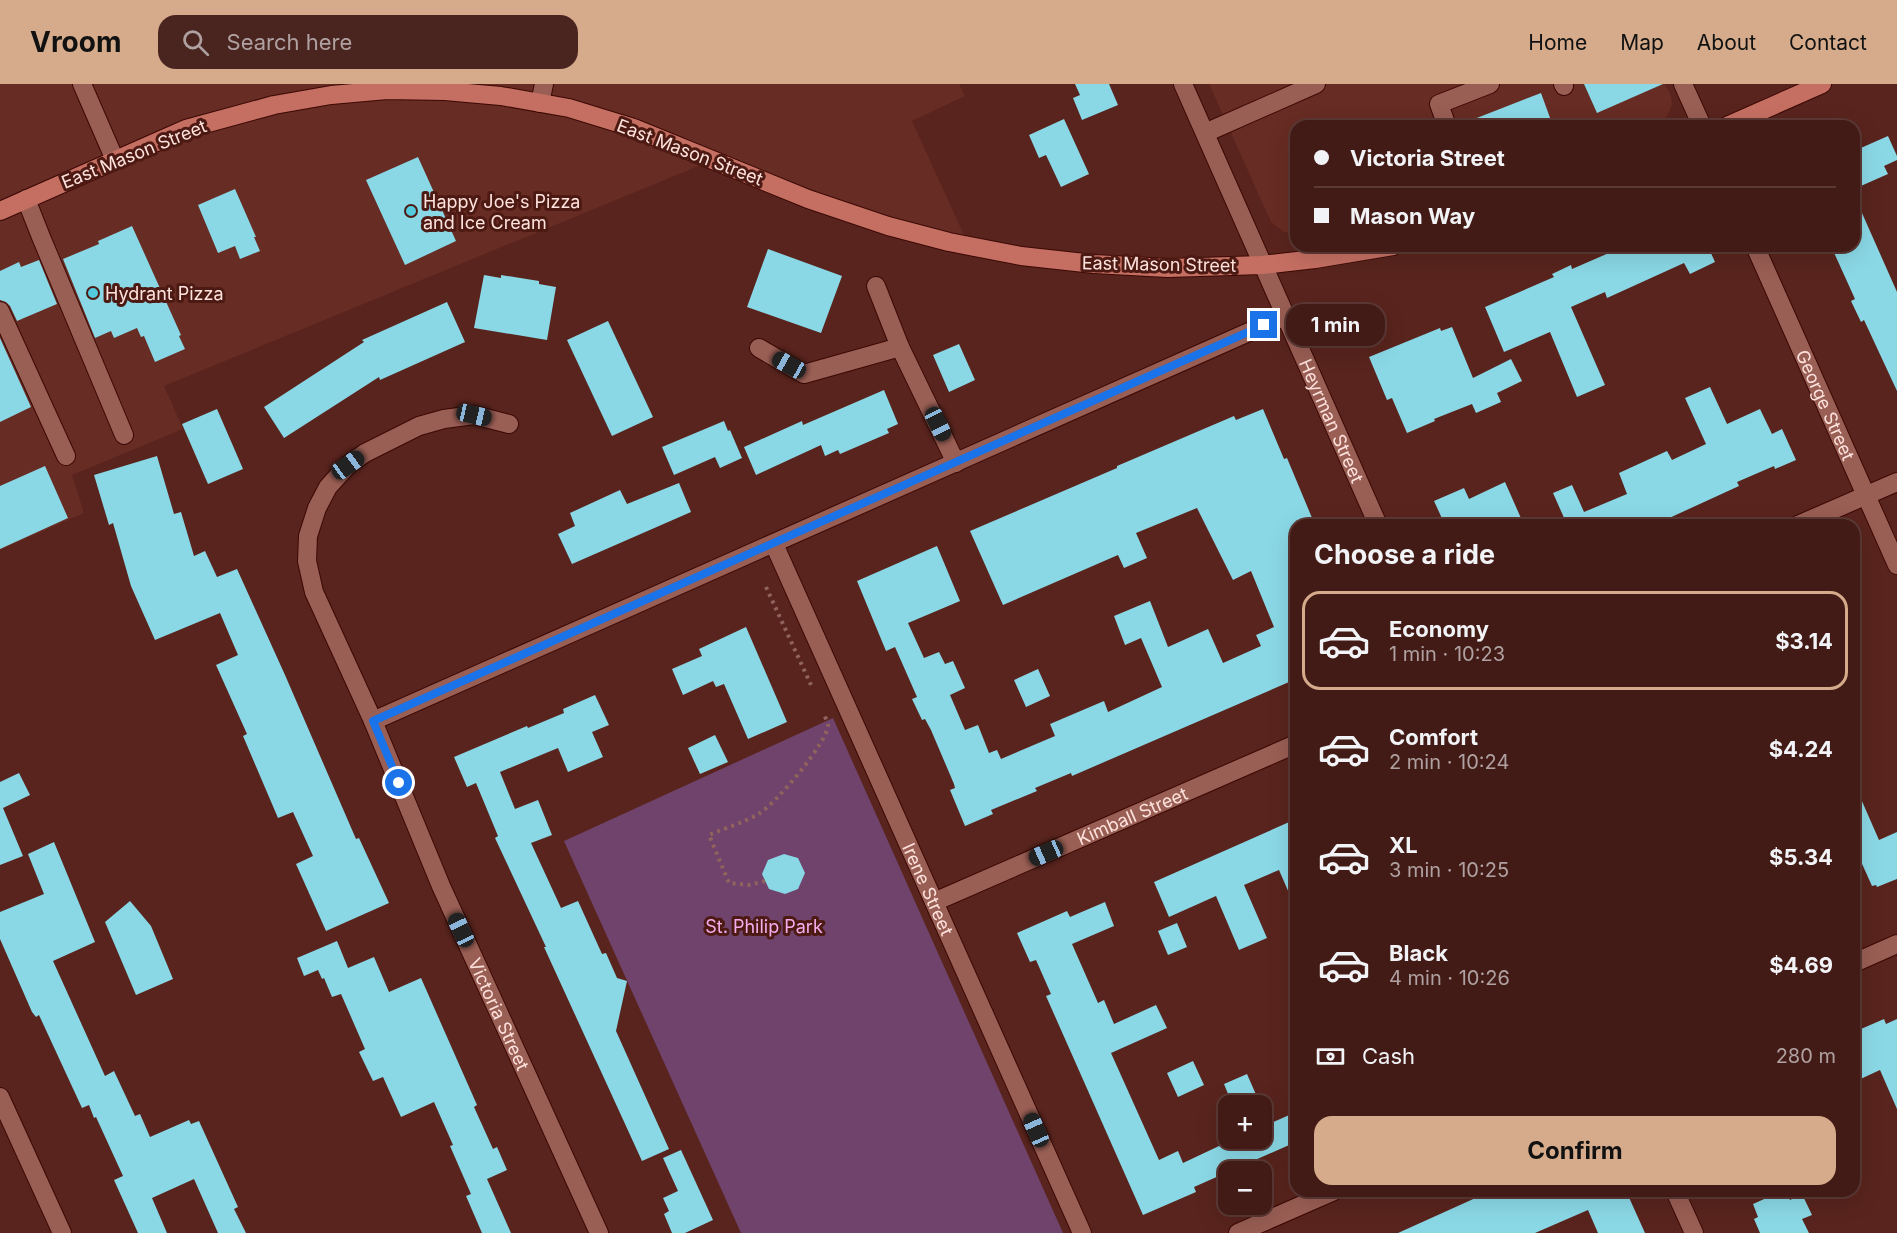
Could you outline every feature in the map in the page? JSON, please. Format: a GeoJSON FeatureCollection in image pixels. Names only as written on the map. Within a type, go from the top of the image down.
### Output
{"type":"FeatureCollection","features":[{"type":"Feature","properties":{"kind":"main road"},"geometry":{"type":"LineString","coordinates":[[1741,120],[1822,84]]}},
{"type":"Feature","properties":{"kind":"main road","name":"East Mason Street"},"geometry":{"type":"LineString","coordinates":[[0,211],[186,129],[274,105],[331,95],[387,90],[445,91],[501,96],[569,108],[634,128],[808,199],[888,226],[949,242],[1021,256],[1094,264],[1168,268],[1262,265],[1357,252]]}},
{"type":"Feature","properties":{"kind":"street"},"geometry":{"type":"LineString","coordinates":[[82,84],[115,160]]}},
{"type":"Feature","properties":{"kind":"street"},"geometry":{"type":"LineString","coordinates":[[540,103],[544,84]]}},
{"type":"Feature","properties":{"kind":"street","name":"Heyrman Street"},"geometry":{"type":"LineString","coordinates":[[1184,84],[1375,519]]}},
{"type":"Feature","properties":{"kind":"street"},"geometry":{"type":"LineString","coordinates":[[1204,133],[1316,84]]}},
{"type":"Feature","properties":{"kind":"street"},"geometry":{"type":"LineString","coordinates":[[1445,120],[1439,104],[1490,84]]}},
{"type":"Feature","properties":{"kind":"street"},"geometry":{"type":"LineString","coordinates":[[1683,84],[1699,120]]}},
{"type":"Feature","properties":{"kind":"street"},"geometry":{"type":"LineString","coordinates":[[27,199],[40,237],[124,435]]}},
{"type":"Feature","properties":{"kind":"street","name":"George Street"},"geometry":{"type":"LineString","coordinates":[[1758,252],[1897,565]]}},
{"type":"Feature","properties":{"kind":"street"},"geometry":{"type":"LineString","coordinates":[[876,286],[900,347],[956,462]]}},
{"type":"Feature","properties":{"kind":"street"},"geometry":{"type":"LineString","coordinates":[[0,311],[66,456]]}},
{"type":"Feature","properties":{"kind":"street"},"geometry":{"type":"LineString","coordinates":[[373,721],[1285,316]]}},
{"type":"Feature","properties":{"kind":"street"},"geometry":{"type":"LineString","coordinates":[[759,348],[804,374],[900,347]]}},
{"type":"Feature","properties":{"kind":"street","name":"Victoria Street"},"geometry":{"type":"LineString","coordinates":[[509,424],[474,415],[444,419],[419,426],[365,453],[348,465],[328,487],[317,508],[308,536],[306,561],[314,592],[373,721],[441,886],[599,1233]]}},
{"type":"Feature","properties":{"kind":"street"},"geometry":{"type":"LineString","coordinates":[[1812,519],[1897,482]]}},
{"type":"Feature","properties":{"kind":"street","name":"Irene Street"},"geometry":{"type":"LineString","coordinates":[[774,544],[1082,1233]]}},
{"type":"Feature","properties":{"kind":"street","name":"Kimball Street"},"geometry":{"type":"LineString","coordinates":[[934,902],[1290,747]]}},
{"type":"Feature","properties":{"kind":"street"},"geometry":{"type":"LineString","coordinates":[[1860,960],[1897,944]]}},
{"type":"Feature","properties":{"kind":"street"},"geometry":{"type":"LineString","coordinates":[[0,1097],[62,1233]]}},
{"type":"Feature","properties":{"kind":"street"},"geometry":{"type":"LineString","coordinates":[[1238,1233],[1320,1197]]}},
{"type":"Feature","properties":{"kind":"street"},"geometry":{"type":"LineString","coordinates":[[1678,1197],[1694,1233]]}},
{"type":"Feature","properties":{"kind":"path"},"geometry":{"type":"LineString","coordinates":[[766,587],[815,695]]}},
{"type":"Feature","properties":{"kind":"path"},"geometry":{"type":"LineString","coordinates":[[765,880],[749,885],[729,883],[709,835],[761,813],[795,778],[825,738],[828,725],[820,706]]}},
{"type":"Feature","properties":{"kind":"shaded area"},"geometry":{"type":"Polygon","coordinates":[[[0,84],[959,84],[965,96],[912,121],[969,246],[713,160],[164,386],[183,429],[72,475],[84,513],[0,550],[0,84]]]}},
{"type":"Feature","properties":{"kind":"shaded area"},"geometry":{"type":"Polygon","coordinates":[[[1209,84],[1665,84],[1671,96],[1672,105],[1664,120],[1290,120],[1290,232],[1284,232],[1271,222],[1209,84]]]}},
{"type":"Feature","properties":{"kind":"green space","name":"St. Philip Park"},"geometry":{"type":"Polygon","coordinates":[[[833,718],[1063,1233],[741,1233],[564,841],[833,718]]]}},
{"type":"Feature","properties":{"kind":"building"},"geometry":{"type":"Polygon","coordinates":[[[1075,84],[1109,84],[1118,105],[1082,120],[1073,98],[1080,95],[1075,84]]]}},
{"type":"Feature","properties":{"kind":"building"},"geometry":{"type":"Polygon","coordinates":[[[1584,84],[1663,84],[1597,113],[1584,84]]]}},
{"type":"Feature","properties":{"kind":"building"},"geometry":{"type":"Polygon","coordinates":[[[1541,93],[1551,120],[1472,120],[1541,93]]]}},
{"type":"Feature","properties":{"kind":"building"},"geometry":{"type":"Polygon","coordinates":[[[1064,119],[1089,174],[1061,187],[1046,155],[1039,158],[1029,135],[1064,119]]]}},
{"type":"Feature","properties":{"kind":"building"},"geometry":{"type":"Polygon","coordinates":[[[1888,136],[1897,160],[1884,166],[1888,174],[1860,186],[1860,148],[1888,136]]]}},
{"type":"Feature","properties":{"kind":"building","name":"Happy Joe's Pizza and Ice Cream"},"geometry":{"type":"Polygon","coordinates":[[[418,157],[456,241],[405,265],[366,180],[418,157]]]}},
{"type":"Feature","properties":{"kind":"building"},"geometry":{"type":"Polygon","coordinates":[[[235,189],[260,251],[240,259],[235,246],[218,253],[198,205],[235,189]]]}},
{"type":"Feature","properties":{"kind":"building"},"geometry":{"type":"Polygon","coordinates":[[[1860,209],[1897,292],[1897,391],[1864,320],[1861,322],[1851,301],[1855,299],[1834,252],[1860,252],[1860,209]]]}},
{"type":"Feature","properties":{"kind":"building"},"geometry":{"type":"Polygon","coordinates":[[[132,226],[181,335],[179,336],[185,349],[155,362],[144,336],[141,337],[137,328],[114,338],[111,331],[95,338],[63,259],[99,244],[98,241],[132,226]]]}},
{"type":"Feature","properties":{"kind":"building"},"geometry":{"type":"Polygon","coordinates":[[[768,249],[842,276],[821,333],[747,307],[768,249]]]}},
{"type":"Feature","properties":{"kind":"building"},"geometry":{"type":"Polygon","coordinates":[[[1611,252],[1710,252],[1715,262],[1690,274],[1684,263],[1607,298],[1605,292],[1571,307],[1605,385],[1577,397],[1550,332],[1504,352],[1485,307],[1554,277],[1552,274],[1571,265],[1572,269],[1611,252]]]}},
{"type":"Feature","properties":{"kind":"building"},"geometry":{"type":"Polygon","coordinates":[[[39,260],[57,304],[17,321],[10,306],[0,300],[0,271],[19,262],[21,267],[39,260]]]}},
{"type":"Feature","properties":{"kind":"building"},"geometry":{"type":"Polygon","coordinates":[[[484,275],[501,278],[501,275],[539,281],[539,284],[556,287],[547,340],[474,328],[484,275]]]}},
{"type":"Feature","properties":{"kind":"building"},"geometry":{"type":"Polygon","coordinates":[[[447,302],[465,342],[380,380],[379,377],[284,438],[264,407],[364,342],[362,340],[447,302]]]}},
{"type":"Feature","properties":{"kind":"building"},"geometry":{"type":"Polygon","coordinates":[[[608,321],[653,417],[612,436],[567,340],[608,321]]]}},
{"type":"Feature","properties":{"kind":"building"},"geometry":{"type":"Polygon","coordinates":[[[1452,327],[1473,378],[1511,359],[1522,381],[1497,393],[1501,402],[1476,413],[1472,404],[1407,433],[1392,398],[1387,400],[1369,357],[1440,328],[1441,331],[1452,327]]]}},
{"type":"Feature","properties":{"kind":"building"},"geometry":{"type":"Polygon","coordinates":[[[0,338],[31,407],[0,422],[0,338]]]}},
{"type":"Feature","properties":{"kind":"building"},"geometry":{"type":"Polygon","coordinates":[[[959,344],[975,380],[949,392],[933,355],[959,344]]]}},
{"type":"Feature","properties":{"kind":"building"},"geometry":{"type":"Polygon","coordinates":[[[1710,387],[1727,424],[1760,409],[1772,434],[1782,429],[1796,460],[1775,469],[1774,466],[1737,482],[1739,486],[1667,519],[1565,519],[1553,493],[1572,485],[1584,512],[1627,494],[1619,473],[1667,451],[1672,460],[1706,444],[1685,398],[1710,387]]]}},
{"type":"Feature","properties":{"kind":"building"},"geometry":{"type":"Polygon","coordinates":[[[884,390],[898,424],[887,429],[889,433],[840,454],[838,450],[825,456],[821,445],[756,475],[744,447],[802,421],[803,425],[884,390]]]}},
{"type":"Feature","properties":{"kind":"building"},"geometry":{"type":"Polygon","coordinates":[[[217,409],[243,469],[208,484],[182,424],[217,409]]]}},
{"type":"Feature","properties":{"kind":"building"},"geometry":{"type":"Polygon","coordinates":[[[1263,409],[1312,519],[1290,519],[1290,682],[1072,776],[1071,773],[1035,788],[1037,791],[991,810],[993,814],[965,826],[950,790],[955,788],[954,784],[931,730],[925,719],[922,720],[912,699],[917,697],[895,647],[886,651],[857,581],[937,546],[960,601],[908,623],[924,658],[939,652],[945,664],[953,661],[965,688],[950,695],[965,730],[978,725],[989,753],[997,750],[1001,759],[1055,736],[1050,724],[1104,701],[1108,712],[1162,687],[1141,638],[1125,645],[1114,616],[1150,601],[1168,647],[1208,629],[1223,663],[1261,646],[1256,635],[1274,627],[1251,571],[1233,580],[1197,508],[1136,533],[1147,558],[1124,568],[1118,555],[1003,605],[970,531],[1234,416],[1236,420],[1263,409]]]}},
{"type":"Feature","properties":{"kind":"building"},"geometry":{"type":"Polygon","coordinates":[[[724,421],[742,458],[720,468],[715,457],[674,475],[662,447],[724,421]]]}},
{"type":"Feature","properties":{"kind":"building"},"geometry":{"type":"Polygon","coordinates":[[[157,456],[174,514],[181,512],[194,556],[205,551],[217,577],[237,569],[356,839],[359,838],[389,903],[326,931],[296,864],[313,856],[293,812],[278,818],[243,736],[247,734],[216,665],[238,655],[220,613],[155,640],[131,586],[113,523],[109,525],[94,475],[157,456]]]}},
{"type":"Feature","properties":{"kind":"building"},"geometry":{"type":"Polygon","coordinates":[[[45,466],[68,518],[0,549],[0,486],[45,466]]]}},
{"type":"Feature","properties":{"kind":"building"},"geometry":{"type":"Polygon","coordinates":[[[1505,482],[1521,519],[1442,519],[1434,501],[1464,488],[1469,499],[1505,482]]]}},
{"type":"Feature","properties":{"kind":"building"},"geometry":{"type":"Polygon","coordinates":[[[679,483],[691,512],[572,564],[558,534],[575,526],[570,513],[620,490],[627,504],[679,483]]]}},
{"type":"Feature","properties":{"kind":"building"},"geometry":{"type":"Polygon","coordinates":[[[746,627],[787,722],[748,739],[724,684],[716,687],[713,681],[683,695],[672,669],[702,656],[699,649],[746,627]]]}},
{"type":"Feature","properties":{"kind":"building"},"geometry":{"type":"Polygon","coordinates":[[[1038,669],[1050,696],[1026,707],[1014,680],[1038,669]]]}},
{"type":"Feature","properties":{"kind":"building"},"geometry":{"type":"Polygon","coordinates":[[[595,695],[609,725],[592,732],[603,757],[568,772],[558,748],[500,772],[515,809],[538,800],[552,835],[531,843],[561,908],[578,901],[602,954],[606,953],[617,978],[627,981],[616,1031],[669,1149],[642,1161],[495,838],[498,836],[476,783],[467,787],[454,757],[564,713],[563,709],[595,695]]]}},
{"type":"Feature","properties":{"kind":"building"},"geometry":{"type":"Polygon","coordinates":[[[715,735],[728,762],[700,774],[688,748],[715,735]]]}},
{"type":"Feature","properties":{"kind":"building"},"geometry":{"type":"Polygon","coordinates":[[[19,773],[30,795],[3,808],[23,856],[0,865],[0,782],[19,773]]]}},
{"type":"Feature","properties":{"kind":"building"},"geometry":{"type":"Polygon","coordinates":[[[1860,797],[1879,840],[1897,832],[1897,879],[1877,887],[1872,886],[1860,859],[1860,797]]]}},
{"type":"Feature","properties":{"kind":"building"},"geometry":{"type":"Polygon","coordinates":[[[1290,822],[1290,895],[1279,870],[1244,885],[1267,938],[1239,950],[1216,896],[1169,917],[1154,882],[1290,822]]]}},
{"type":"Feature","properties":{"kind":"building"},"geometry":{"type":"Polygon","coordinates":[[[54,842],[95,942],[53,961],[105,1076],[114,1071],[135,1116],[140,1114],[150,1137],[189,1120],[191,1124],[199,1121],[238,1207],[234,1209],[246,1233],[218,1233],[194,1179],[152,1198],[167,1233],[138,1233],[114,1180],[123,1176],[96,1117],[94,1118],[89,1105],[82,1108],[39,1015],[36,1017],[32,1012],[0,939],[0,912],[44,894],[28,854],[54,842]]]}},
{"type":"Feature","properties":{"kind":"building"},"geometry":{"type":"Polygon","coordinates":[[[784,854],[798,858],[805,873],[798,889],[785,894],[769,889],[762,874],[768,860],[784,854]]]}},
{"type":"Feature","properties":{"kind":"building"},"geometry":{"type":"Polygon","coordinates":[[[130,901],[151,926],[173,979],[136,995],[105,922],[130,901]]]}},
{"type":"Feature","properties":{"kind":"building"},"geometry":{"type":"Polygon","coordinates":[[[1105,902],[1114,926],[1072,944],[1098,1003],[1104,1000],[1114,1024],[1156,1005],[1167,1028],[1111,1053],[1159,1160],[1178,1151],[1183,1163],[1218,1146],[1218,1149],[1272,1149],[1272,1123],[1290,1115],[1290,1145],[1253,1161],[1218,1161],[1218,1176],[1194,1187],[1196,1192],[1143,1215],[1046,996],[1051,994],[1036,960],[1030,962],[1017,933],[1067,911],[1070,917],[1105,902]]]}},
{"type":"Feature","properties":{"kind":"building"},"geometry":{"type":"Polygon","coordinates":[[[1177,923],[1187,947],[1168,955],[1158,931],[1177,923]]]}},
{"type":"Feature","properties":{"kind":"building"},"geometry":{"type":"Polygon","coordinates":[[[337,941],[348,968],[374,957],[389,992],[421,978],[477,1105],[474,1107],[493,1149],[497,1147],[507,1170],[487,1179],[511,1233],[482,1233],[466,1196],[471,1194],[434,1102],[401,1117],[383,1077],[373,1081],[359,1052],[365,1049],[341,994],[332,997],[318,970],[304,976],[297,958],[337,941]]]}},
{"type":"Feature","properties":{"kind":"building"},"geometry":{"type":"Polygon","coordinates":[[[1884,1019],[1886,1024],[1897,1019],[1897,1109],[1880,1070],[1860,1079],[1860,1029],[1884,1019]]]}},
{"type":"Feature","properties":{"kind":"building"},"geometry":{"type":"Polygon","coordinates":[[[1193,1061],[1204,1085],[1178,1097],[1167,1073],[1193,1061]]]}},
{"type":"Feature","properties":{"kind":"building"},"geometry":{"type":"Polygon","coordinates":[[[1247,1074],[1256,1095],[1228,1095],[1224,1084],[1247,1074]]]}},
{"type":"Feature","properties":{"kind":"building"},"geometry":{"type":"Polygon","coordinates":[[[681,1150],[713,1220],[685,1233],[672,1233],[664,1214],[669,1211],[663,1198],[678,1191],[663,1158],[681,1150]]]}},
{"type":"Feature","properties":{"kind":"building"},"geometry":{"type":"Polygon","coordinates":[[[1478,1197],[1629,1197],[1645,1233],[1598,1233],[1588,1210],[1535,1233],[1398,1233],[1478,1197]]]}},
{"type":"Feature","properties":{"kind":"building"},"geometry":{"type":"Polygon","coordinates":[[[1769,1197],[1789,1197],[1790,1200],[1803,1197],[1812,1215],[1802,1219],[1809,1233],[1760,1233],[1754,1219],[1758,1217],[1753,1204],[1769,1197]]]}},
{"type":"Feature","properties":{"kind":"place","name":"Happy Joe's Pizza and Ice Cream"},"geometry":{"type":"Point","coordinates":[411,211]}},
{"type":"Feature","properties":{"kind":"place","name":"Hydrant Pizza"},"geometry":{"type":"Point","coordinates":[93,293]}},
{"type":"Feature","properties":{"kind":"route"},"geometry":{"type":"LineString","coordinates":[[399,783],[373,721],[1264,325]]}}]}
